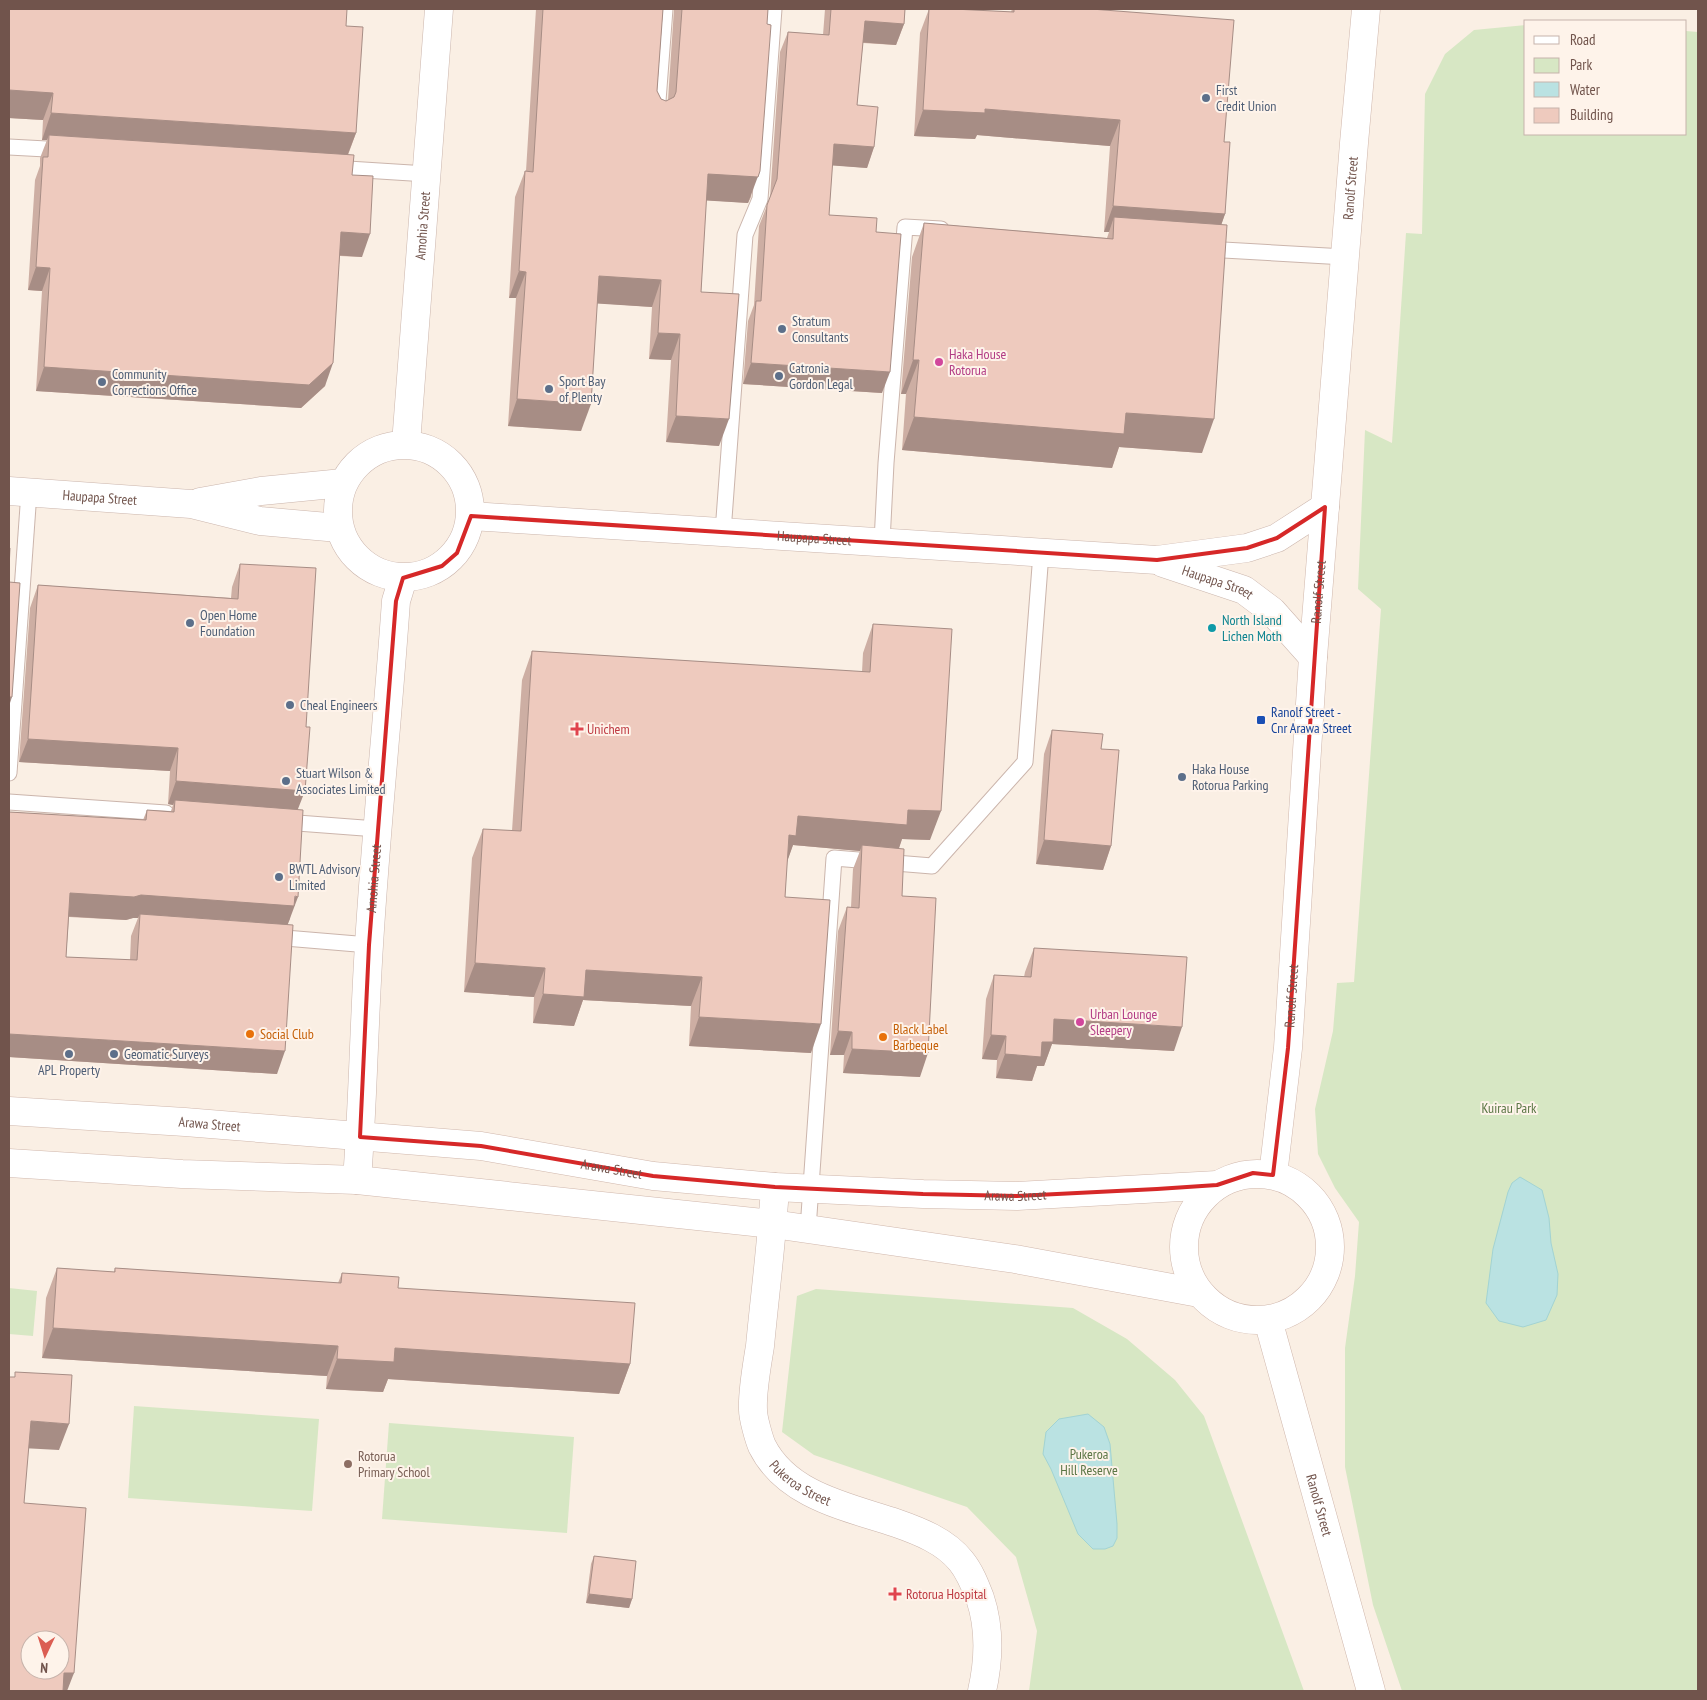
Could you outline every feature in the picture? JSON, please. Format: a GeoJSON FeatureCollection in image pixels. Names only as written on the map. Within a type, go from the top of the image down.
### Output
{"type":"FeatureCollection","features":[{"type":"Feature","properties":{"kind":"main road","name":"Amohia Street"},"geometry":{"type":"LineString","coordinates":[[406,444],[439,9]]}},
{"type":"Feature","properties":{"kind":"main road","name":"Ranolf Street"},"geometry":{"type":"LineString","coordinates":[[1273,1174],[1288,1048],[1313,657],[1366,9]]}},
{"type":"Feature","properties":{"kind":"main road"},"geometry":{"type":"LineString","coordinates":[[406,444],[432,450],[454,466],[468,489],[471,516],[467,535],[457,552],[447,562],[423,575],[403,578],[381,574],[363,563],[348,548],[339,528],[343,483],[358,462],[380,448],[406,444]]}},
{"type":"Feature","properties":{"kind":"main road","name":"Haupapa Street"},"geometry":{"type":"LineString","coordinates":[[191,504],[261,491],[343,483]]}},
{"type":"Feature","properties":{"kind":"main road","name":"Haupapa Street"},"geometry":{"type":"LineString","coordinates":[[19,491],[191,504],[260,521],[339,528]]}},
{"type":"Feature","properties":{"kind":"main road","name":"Haupapa Street"},"geometry":{"type":"LineString","coordinates":[[471,516],[1157,560],[1247,548],[1277,538],[1326,506]]}},
{"type":"Feature","properties":{"kind":"main road","name":"Haupapa Street"},"geometry":{"type":"LineString","coordinates":[[1157,560],[1244,590],[1272,611],[1313,657]]}},
{"type":"Feature","properties":{"kind":"main road","name":"Amohia Street"},"geometry":{"type":"LineString","coordinates":[[357,1180],[377,829],[396,601],[403,578]]}},
{"type":"Feature","properties":{"kind":"main road","name":"Arawa Street"},"geometry":{"type":"LineString","coordinates":[[9,1111],[185,1122],[481,1146],[653,1176],[775,1187],[1017,1196],[1217,1184]]}},
{"type":"Feature","properties":{"kind":"main road"},"geometry":{"type":"LineString","coordinates":[[9,1163],[182,1174],[357,1180],[773,1224],[1015,1259],[1199,1293]]}},
{"type":"Feature","properties":{"kind":"main road"},"geometry":{"type":"LineString","coordinates":[[1253,1173],[1273,1174],[1296,1184],[1316,1201],[1327,1224],[1331,1250],[1326,1274],[1312,1296],[1292,1312],[1268,1320],[1242,1319],[1218,1310],[1199,1293],[1186,1270],[1183,1245],[1188,1219],[1198,1200],[1217,1184],[1234,1176],[1253,1173]]}},
{"type":"Feature","properties":{"kind":"main road","name":"Pukeroa Street"},"geometry":{"type":"LineString","coordinates":[[775,1187],[773,1224],[753,1411],[762,1446],[780,1472],[796,1485],[825,1499],[916,1530],[942,1544],[961,1560],[974,1583],[984,1610],[987,1658],[982,1691]]}},
{"type":"Feature","properties":{"kind":"main road","name":"Ranolf Street"},"geometry":{"type":"LineString","coordinates":[[1268,1320],[1371,1691]]}},
{"type":"Feature","properties":{"kind":"lane"},"geometry":{"type":"LineString","coordinates":[[657,118],[665,9]]}},
{"type":"Feature","properties":{"kind":"lane"},"geometry":{"type":"LineString","coordinates":[[722,532],[745,234],[760,199],[774,9]]}},
{"type":"Feature","properties":{"kind":"lane"},"geometry":{"type":"LineString","coordinates":[[9,146],[77,151]]}},
{"type":"Feature","properties":{"kind":"lane"},"geometry":{"type":"LineString","coordinates":[[320,167],[426,174]]}},
{"type":"Feature","properties":{"kind":"lane"},"geometry":{"type":"LineString","coordinates":[[882,542],[886,463],[905,226],[954,230]]}},
{"type":"Feature","properties":{"kind":"lane"},"geometry":{"type":"LineString","coordinates":[[1188,247],[1345,257]]}},
{"type":"Feature","properties":{"kind":"lane"},"geometry":{"type":"LineString","coordinates":[[9,773],[19,491]]}},
{"type":"Feature","properties":{"kind":"lane"},"geometry":{"type":"LineString","coordinates":[[808,1229],[834,858],[932,866],[1025,762],[1040,553]]}},
{"type":"Feature","properties":{"kind":"lane"},"geometry":{"type":"LineString","coordinates":[[9,802],[176,814]]}},
{"type":"Feature","properties":{"kind":"lane"},"geometry":{"type":"LineString","coordinates":[[265,820],[377,829]]}},
{"type":"Feature","properties":{"kind":"lane"},"geometry":{"type":"LineString","coordinates":[[258,936],[369,945]]}},
{"type":"Feature","properties":{"kind":"highlighted area"},"geometry":{"type":"Polygon","coordinates":[[[1325,507],[1288,1048],[1273,1175],[1253,1173],[1217,1185],[1157,1189],[1017,1196],[923,1194],[775,1187],[653,1176],[481,1146],[360,1137],[369,945],[396,601],[403,578],[442,566],[457,553],[471,516],[1157,560],[1247,548],[1277,538],[1325,507]]]}},
{"type":"Feature","properties":{"kind":"green space","name":"Kuirau Park"},"geometry":{"type":"Polygon","coordinates":[[[1524,25],[1524,135],[1687,135],[1687,31],[1698,32],[1698,1691],[1402,1691],[1373,1605],[1345,1467],[1345,1348],[1355,1276],[1359,1222],[1335,1188],[1318,1154],[1315,1109],[1333,1031],[1337,983],[1354,982],[1381,609],[1358,589],[1365,430],[1392,443],[1406,233],[1422,234],[1425,94],[1445,54],[1474,30],[1524,25]]]}},
{"type":"Feature","properties":{"kind":"green space"},"geometry":{"type":"Polygon","coordinates":[[[9,1288],[37,1291],[33,1336],[9,1334],[9,1288]]]}},
{"type":"Feature","properties":{"kind":"green space","name":"Pukeroa Hill Reserve"},"geometry":{"type":"Polygon","coordinates":[[[816,1289],[1073,1308],[1127,1339],[1175,1380],[1204,1416],[1304,1691],[1029,1691],[1037,1631],[1016,1557],[967,1507],[814,1455],[782,1432],[797,1296],[816,1289]]]}},
{"type":"Feature","properties":{"kind":"green space"},"geometry":{"type":"Polygon","coordinates":[[[134,1406],[319,1419],[312,1511],[128,1498],[134,1406]]]}},
{"type":"Feature","properties":{"kind":"green space"},"geometry":{"type":"Polygon","coordinates":[[[389,1423],[574,1437],[567,1533],[382,1519],[389,1423]]]}},
{"type":"Feature","properties":{"kind":"water"},"geometry":{"type":"Polygon","coordinates":[[[1520,1177],[1542,1190],[1549,1218],[1551,1243],[1558,1274],[1557,1295],[1546,1320],[1523,1327],[1499,1321],[1486,1303],[1493,1249],[1508,1192],[1512,1183],[1520,1177]]]}},
{"type":"Feature","properties":{"kind":"water"},"geometry":{"type":"Polygon","coordinates":[[[1088,1414],[1104,1427],[1110,1444],[1117,1538],[1113,1546],[1105,1549],[1093,1549],[1078,1534],[1043,1454],[1046,1432],[1059,1419],[1088,1414]]]}},
{"type":"Feature","properties":{"kind":"building"},"geometry":{"type":"Polygon","coordinates":[[[9,9],[347,9],[346,26],[363,27],[356,133],[51,113],[53,93],[9,90],[9,9]]]}},
{"type":"Feature","properties":{"kind":"building"},"geometry":{"type":"Polygon","coordinates":[[[543,9],[663,9],[657,91],[661,99],[666,101],[674,97],[676,92],[682,9],[768,9],[767,24],[771,25],[758,177],[708,174],[701,292],[739,294],[729,419],[676,416],[680,334],[658,333],[661,280],[599,276],[591,404],[517,399],[526,272],[519,271],[525,171],[533,172],[543,9]]]}},
{"type":"Feature","properties":{"kind":"building"},"geometry":{"type":"Polygon","coordinates":[[[831,9],[905,9],[904,24],[865,21],[857,105],[878,107],[874,147],[834,144],[829,215],[877,218],[876,232],[901,234],[890,372],[751,363],[756,301],[761,301],[767,205],[777,179],[788,32],[829,35],[831,9]]]}},
{"type":"Feature","properties":{"kind":"building"},"geometry":{"type":"Polygon","coordinates":[[[929,9],[1014,12],[1014,9],[1091,9],[1234,20],[1224,142],[1230,142],[1225,214],[1113,206],[1120,120],[985,109],[985,113],[923,110],[929,9]]]}},
{"type":"Feature","properties":{"kind":"building"},"geometry":{"type":"Polygon","coordinates":[[[49,135],[354,155],[352,175],[373,176],[370,234],[341,232],[333,363],[309,385],[44,367],[50,268],[36,267],[43,157],[48,157],[49,135]]]}},
{"type":"Feature","properties":{"kind":"building"},"geometry":{"type":"Polygon","coordinates":[[[1114,217],[1227,225],[1214,419],[1126,413],[1124,434],[914,417],[919,360],[913,360],[924,223],[1113,239],[1114,217]]]}},
{"type":"Feature","properties":{"kind":"building"},"geometry":{"type":"Polygon","coordinates":[[[240,564],[316,568],[306,727],[310,727],[305,791],[176,781],[178,748],[28,739],[38,585],[238,599],[240,564]]]}},
{"type":"Feature","properties":{"kind":"building"},"geometry":{"type":"Polygon","coordinates":[[[9,582],[20,583],[12,697],[9,697],[9,582]]]}},
{"type":"Feature","properties":{"kind":"building"},"geometry":{"type":"Polygon","coordinates":[[[873,624],[952,629],[941,811],[908,810],[907,825],[798,816],[796,836],[789,835],[785,897],[830,900],[821,1024],[699,1017],[702,977],[586,970],[584,997],[543,994],[545,968],[475,963],[483,829],[521,831],[532,651],[870,672],[873,624]]]}},
{"type":"Feature","properties":{"kind":"building"},"geometry":{"type":"Polygon","coordinates":[[[1052,730],[1103,734],[1101,749],[1119,750],[1111,846],[1044,840],[1052,730]]]}},
{"type":"Feature","properties":{"kind":"building"},"geometry":{"type":"Polygon","coordinates":[[[175,800],[303,810],[298,897],[295,896],[294,906],[141,895],[134,897],[70,893],[66,957],[137,960],[140,914],[293,925],[285,1051],[9,1034],[9,812],[146,820],[147,810],[174,812],[175,800]]]}},
{"type":"Feature","properties":{"kind":"building"},"geometry":{"type":"Polygon","coordinates":[[[862,845],[904,849],[902,896],[936,898],[928,1053],[852,1049],[852,1032],[838,1031],[847,907],[859,908],[862,845]]]}},
{"type":"Feature","properties":{"kind":"building","name":"Urban Lounge Sleepery"},"geometry":{"type":"Polygon","coordinates":[[[1034,948],[1187,957],[1182,1027],[1054,1019],[1053,1042],[1042,1042],[1041,1057],[1005,1054],[1006,1036],[991,1035],[994,975],[1031,977],[1034,948]]]}},
{"type":"Feature","properties":{"kind":"building"},"geometry":{"type":"Polygon","coordinates":[[[57,1268],[115,1272],[115,1268],[341,1283],[342,1273],[399,1277],[398,1288],[635,1303],[630,1364],[395,1348],[394,1362],[337,1359],[338,1346],[53,1328],[57,1268]]]}},
{"type":"Feature","properties":{"kind":"building"},"geometry":{"type":"Polygon","coordinates":[[[15,1372],[72,1375],[69,1424],[31,1421],[24,1503],[86,1508],[74,1673],[70,1673],[70,1630],[20,1630],[20,1680],[64,1680],[63,1691],[9,1691],[9,1377],[15,1377],[15,1372]]]}},
{"type":"Feature","properties":{"kind":"building"},"geometry":{"type":"Polygon","coordinates":[[[594,1556],[636,1561],[632,1599],[589,1594],[594,1556]]]}},
{"type":"Feature","properties":{"kind":"place","name":"First Credit Union"},"geometry":{"type":"Point","coordinates":[1206,98]}},
{"type":"Feature","properties":{"kind":"place","name":"Stratum Consultants"},"geometry":{"type":"Point","coordinates":[782,329]}},
{"type":"Feature","properties":{"kind":"place","name":"Haka House Rotorua"},"geometry":{"type":"Point","coordinates":[939,362]}},
{"type":"Feature","properties":{"kind":"place","name":"Catronia Gordon Legal"},"geometry":{"type":"Point","coordinates":[779,376]}},
{"type":"Feature","properties":{"kind":"place","name":"Community Corrections Office"},"geometry":{"type":"Point","coordinates":[102,382]}},
{"type":"Feature","properties":{"kind":"place","name":"Sport Bay of Plenty"},"geometry":{"type":"Point","coordinates":[549,389]}},
{"type":"Feature","properties":{"kind":"place","name":"Open Home Foundation"},"geometry":{"type":"Point","coordinates":[190,623]}},
{"type":"Feature","properties":{"kind":"place","name":"North Island Lichen Moth"},"geometry":{"type":"Point","coordinates":[1212,628]}},
{"type":"Feature","properties":{"kind":"place","name":"Cheal Engineers"},"geometry":{"type":"Point","coordinates":[290,705]}},
{"type":"Feature","properties":{"kind":"place","name":"Ranolf Street - Cnr Arawa Street"},"geometry":{"type":"Point","coordinates":[1261,720]}},
{"type":"Feature","properties":{"kind":"place","name":"Unichem"},"geometry":{"type":"Point","coordinates":[577,729]}},
{"type":"Feature","properties":{"kind":"place","name":"Haka House Rotorua Parking"},"geometry":{"type":"Point","coordinates":[1182,777]}},
{"type":"Feature","properties":{"kind":"place","name":"Stuart Wilson & Associates Limited"},"geometry":{"type":"Point","coordinates":[286,781]}},
{"type":"Feature","properties":{"kind":"place","name":"BWTL Advisory Limited"},"geometry":{"type":"Point","coordinates":[279,877]}},
{"type":"Feature","properties":{"kind":"place","name":"Urban Lounge Sleepery"},"geometry":{"type":"Point","coordinates":[1080,1022]}},
{"type":"Feature","properties":{"kind":"place","name":"Social Club"},"geometry":{"type":"Point","coordinates":[250,1034]}},
{"type":"Feature","properties":{"kind":"place","name":"Black Label Barbeque"},"geometry":{"type":"Point","coordinates":[883,1037]}},
{"type":"Feature","properties":{"kind":"place","name":"APL Property"},"geometry":{"type":"Point","coordinates":[69,1054]}},
{"type":"Feature","properties":{"kind":"place","name":"Geomatic Surveys"},"geometry":{"type":"Point","coordinates":[114,1054]}},
{"type":"Feature","properties":{"kind":"place","name":"Rotorua Primary School"},"geometry":{"type":"Point","coordinates":[348,1464]}},
{"type":"Feature","properties":{"kind":"place","name":"Rotorua Hospital"},"geometry":{"type":"Point","coordinates":[895,1594]}}]}
